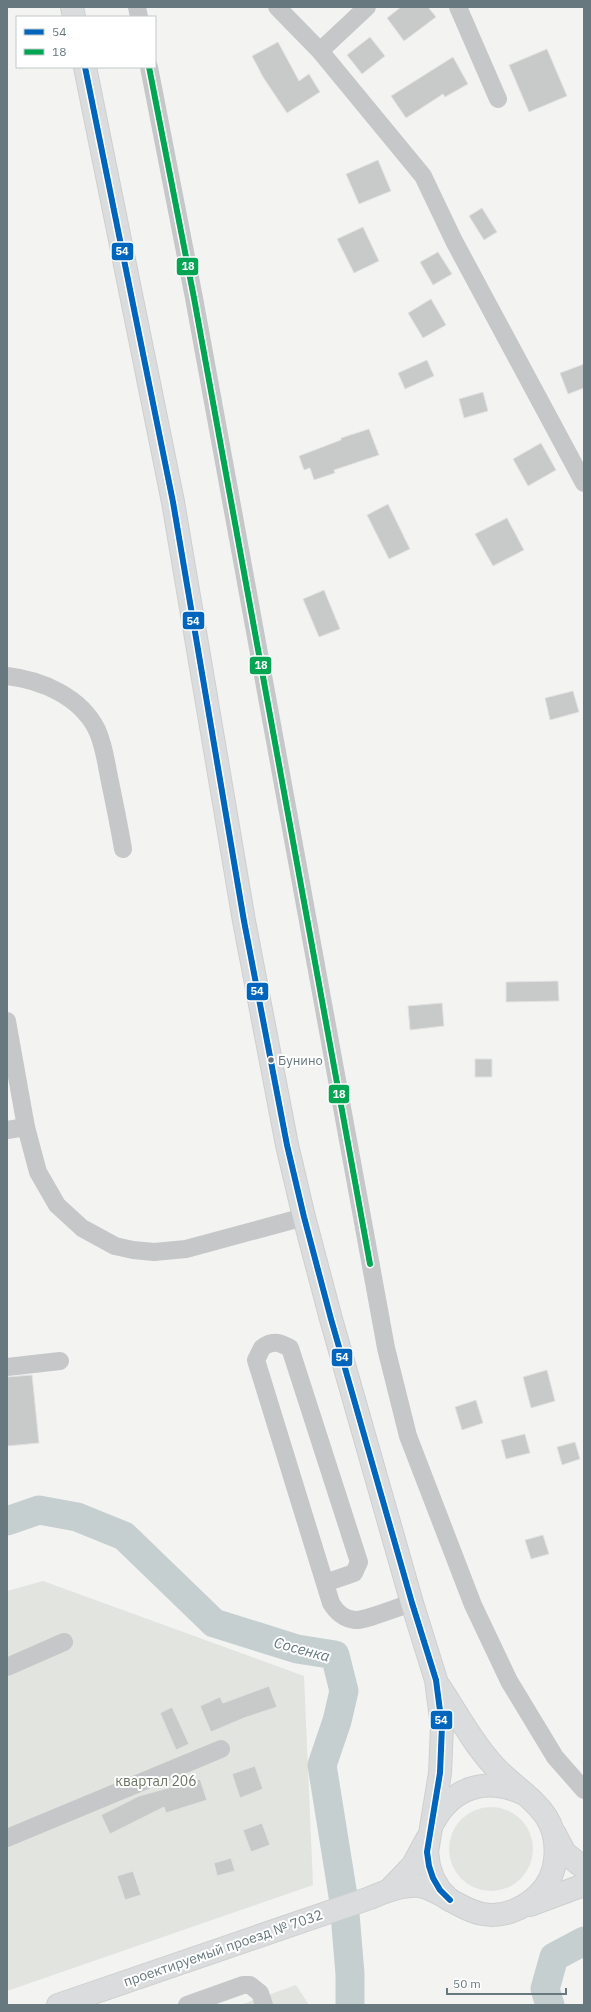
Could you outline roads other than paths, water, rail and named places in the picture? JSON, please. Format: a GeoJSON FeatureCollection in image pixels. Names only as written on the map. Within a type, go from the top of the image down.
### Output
{"type":"FeatureCollection","features":[{"type":"Feature","properties":{"kind":"main road"},"geometry":{"type":"LineString","coordinates":[[84,68],[173,502],[244,921],[287,1145],[331,1319],[412,1603],[436,1680],[442,1726],[440,1773],[429,1832],[427,1852],[431,1872],[440,1890],[450,1900],[467,1910],[487,1915],[514,1911],[584,1885]]}},
{"type":"Feature","properties":{"kind":"main road"},"geometry":{"type":"LineString","coordinates":[[436,1680],[477,1745],[495,1766],[533,1800],[550,1821],[554,1834],[565,1853],[584,1868]]}},
{"type":"Feature","properties":{"kind":"main road"},"geometry":{"type":"LineString","coordinates":[[379,1894],[413,1865],[429,1832],[446,1803],[469,1789],[482,1785],[510,1787],[533,1800]]}},
{"type":"Feature","properties":{"kind":"main road"},"geometry":{"type":"LineString","coordinates":[[514,1911],[534,1898],[549,1880],[555,1858],[554,1834]]}},
{"type":"Feature","properties":{"kind":"main road","name":"проектируемый проезд № 7032"},"geometry":{"type":"LineString","coordinates":[[58,2005],[379,1894],[419,1886],[450,1900]]}},
{"type":"Feature","properties":{"kind":"street"},"geometry":{"type":"LineString","coordinates":[[277,7],[320,51],[423,176],[454,241],[584,483]]}},
{"type":"Feature","properties":{"kind":"street"},"geometry":{"type":"LineString","coordinates":[[320,51],[367,7]]}},
{"type":"Feature","properties":{"kind":"street"},"geometry":{"type":"LineString","coordinates":[[458,7],[498,99]]}},
{"type":"Feature","properties":{"kind":"street"},"geometry":{"type":"LineString","coordinates":[[149,68],[194,298],[386,1348],[408,1436],[473,1605],[509,1681],[555,1757],[584,1790]]}},
{"type":"Feature","properties":{"kind":"street"},"geometry":{"type":"LineString","coordinates":[[7,676],[36,682],[58,692],[81,708],[90,719],[103,746],[123,849]]}},
{"type":"Feature","properties":{"kind":"street"},"geometry":{"type":"LineString","coordinates":[[7,1021],[26,1127],[38,1172],[57,1205],[82,1228],[115,1246],[133,1250],[154,1252],[186,1249],[304,1217]]}},
{"type":"Feature","properties":{"kind":"street"},"geometry":{"type":"LineString","coordinates":[[7,1130],[26,1127]]}},
{"type":"Feature","properties":{"kind":"street"},"geometry":{"type":"LineString","coordinates":[[325,1583],[354,1573],[359,1562],[290,1348],[275,1342],[262,1348],[256,1360],[325,1583],[335,1609],[345,1618],[357,1621],[412,1603]]}},
{"type":"Feature","properties":{"kind":"street"},"geometry":{"type":"LineString","coordinates":[[7,1367],[60,1361]]}},
{"type":"Feature","properties":{"kind":"street"},"geometry":{"type":"LineString","coordinates":[[7,1667],[64,1642]]}},
{"type":"Feature","properties":{"kind":"street"},"geometry":{"type":"LineString","coordinates":[[7,1838],[221,1748]]}},
{"type":"Feature","properties":{"kind":"street"},"geometry":{"type":"LineString","coordinates":[[187,2005],[243,1985],[250,1985],[256,1988],[264,2005]]}},
{"type":"Feature","properties":{"kind":"waterway","name":"Сосенка"},"geometry":{"type":"LineString","coordinates":[[7,1521],[39,1510],[77,1517],[124,1536],[214,1623],[297,1649],[335,1655],[344,1691],[337,1721],[322,1765],[344,1902],[350,1974],[350,2005]]}},
{"type":"Feature","properties":{"kind":"waterway","name":"Сосенка"},"geometry":{"type":"LineString","coordinates":[[550,2005],[545,1989],[554,1957],[584,1941]]}},
{"type":"Feature","properties":{"kind":"place","name":"Бунино"},"geometry":{"type":"Point","coordinates":[271,1060]}},
{"type":"Feature","properties":{"kind":"park label","name":"квартал 206"},"geometry":{"type":"Point","coordinates":[156,1781]}}]}
